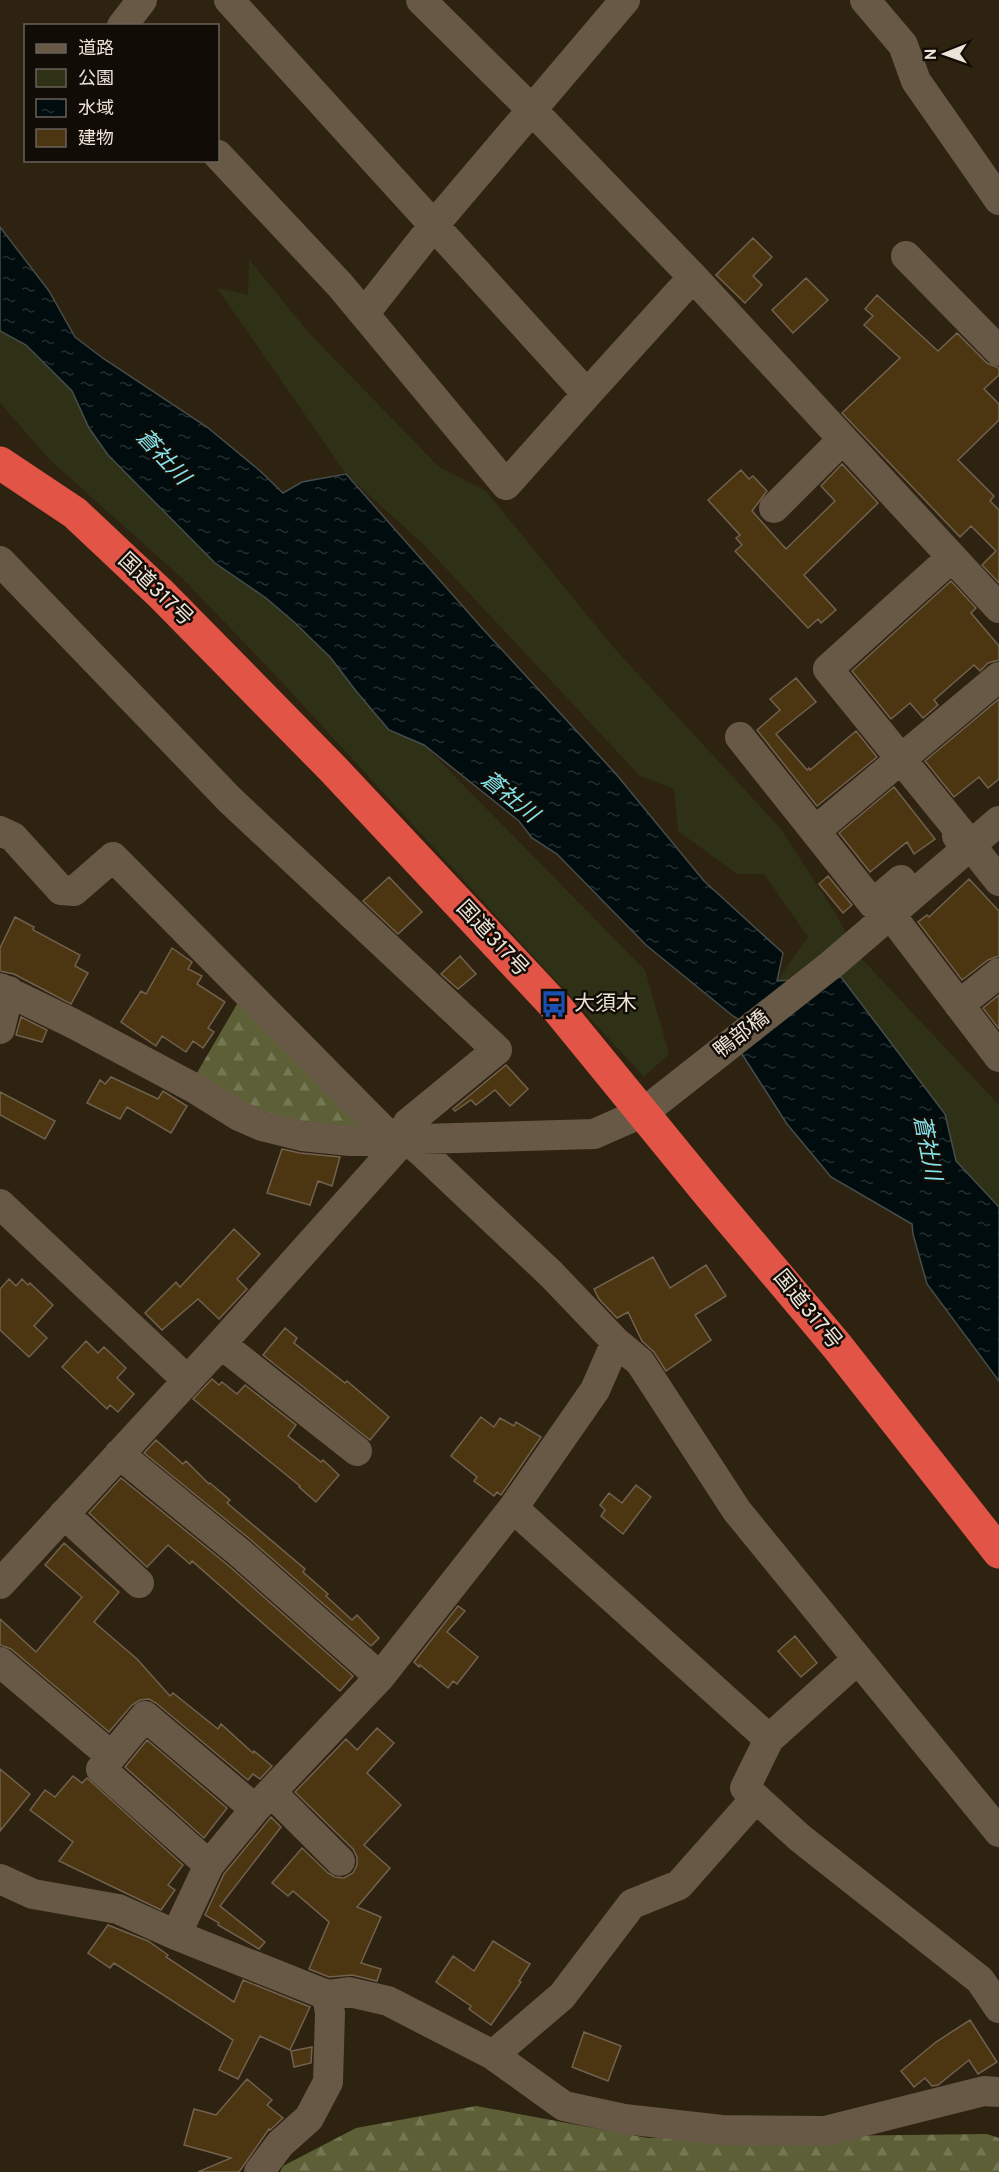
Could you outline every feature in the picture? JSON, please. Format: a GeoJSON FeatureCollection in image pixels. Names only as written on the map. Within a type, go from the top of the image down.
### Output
{"type":"FeatureCollection","features":[{"type":"Feature","properties":{"kind":"highway","name":"国道317号"},"geometry":{"type":"LineString","coordinates":[[0,463],[75,513],[161,594],[333,769],[557,1008],[649,1109],[709,1194],[830,1337],[999,1552]]}},
{"type":"Feature","properties":{"kind":"street"},"geometry":{"type":"LineString","coordinates":[[124,24],[142,0]]}},
{"type":"Feature","properties":{"kind":"street"},"geometry":{"type":"LineString","coordinates":[[229,0],[587,394]]}},
{"type":"Feature","properties":{"kind":"street"},"geometry":{"type":"LineString","coordinates":[[421,0],[532,110],[693,277],[999,608]]}},
{"type":"Feature","properties":{"kind":"street"},"geometry":{"type":"LineString","coordinates":[[364,314],[434,225],[625,0]]}},
{"type":"Feature","properties":{"kind":"street"},"geometry":{"type":"LineString","coordinates":[[865,0],[903,45],[916,81],[999,200]]}},
{"type":"Feature","properties":{"kind":"street"},"geometry":{"type":"LineString","coordinates":[[219,157],[340,285],[506,485],[693,277]]}},
{"type":"Feature","properties":{"kind":"street"},"geometry":{"type":"LineString","coordinates":[[906,256],[999,351]]}},
{"type":"Feature","properties":{"kind":"street"},"geometry":{"type":"LineString","coordinates":[[774,508],[843,439]]}},
{"type":"Feature","properties":{"kind":"street"},"geometry":{"type":"LineString","coordinates":[[952,557],[828,669],[999,881]]}},
{"type":"Feature","properties":{"kind":"street"},"geometry":{"type":"LineString","coordinates":[[0,561],[230,800],[496,1050],[408,1124],[405,1138],[221,1344],[186,1379],[0,1584]]}},
{"type":"Feature","properties":{"kind":"street"},"geometry":{"type":"LineString","coordinates":[[815,831],[999,677]]}},
{"type":"Feature","properties":{"kind":"street"},"geometry":{"type":"LineString","coordinates":[[740,737],[873,904],[966,839],[999,821]]}},
{"type":"Feature","properties":{"kind":"street"},"geometry":{"type":"LineString","coordinates":[[0,831],[13,837],[61,890],[74,891],[113,857],[384,1131],[405,1138],[551,1274],[616,1342],[640,1362],[737,1512],[999,1832]]}},
{"type":"Feature","properties":{"kind":"street","name":"鴨部橋"},"geometry":{"type":"LineString","coordinates":[[4,989],[194,1088],[239,1116],[262,1126],[302,1136],[350,1141],[594,1134],[649,1109],[831,965],[890,914],[966,839]]}},
{"type":"Feature","properties":{"kind":"street"},"geometry":{"type":"LineString","coordinates":[[890,914],[999,1057]]}},
{"type":"Feature","properties":{"kind":"street"},"geometry":{"type":"LineString","coordinates":[[959,1005],[999,973]]}},
{"type":"Feature","properties":{"kind":"street"},"geometry":{"type":"LineString","coordinates":[[0,1029],[4,989]]}},
{"type":"Feature","properties":{"kind":"street"},"geometry":{"type":"LineString","coordinates":[[0,1204],[186,1379]]}},
{"type":"Feature","properties":{"kind":"street"},"geometry":{"type":"LineString","coordinates":[[176,1935],[209,1865],[263,1800],[380,1677],[513,1508],[595,1390],[616,1342]]}},
{"type":"Feature","properties":{"kind":"street"},"geometry":{"type":"LineString","coordinates":[[221,1344],[357,1451]]}},
{"type":"Feature","properties":{"kind":"street"},"geometry":{"type":"LineString","coordinates":[[119,1454],[240,1553],[380,1677]]}},
{"type":"Feature","properties":{"kind":"street"},"geometry":{"type":"LineString","coordinates":[[513,1508],[769,1739]]}},
{"type":"Feature","properties":{"kind":"street"},"geometry":{"type":"LineString","coordinates":[[64,1514],[139,1582]]}},
{"type":"Feature","properties":{"kind":"street"},"geometry":{"type":"LineString","coordinates":[[858,1659],[769,1739],[745,1788],[800,1838],[980,1980],[999,2008]]}},
{"type":"Feature","properties":{"kind":"street"},"geometry":{"type":"LineString","coordinates":[[0,1662],[111,1756]]}},
{"type":"Feature","properties":{"kind":"street"},"geometry":{"type":"LineString","coordinates":[[209,1865],[100,1769],[145,1716],[263,1800],[340,1861]]}},
{"type":"Feature","properties":{"kind":"street"},"geometry":{"type":"LineString","coordinates":[[493,2055],[562,1996],[632,1904],[679,1885],[756,1798]]}},
{"type":"Feature","properties":{"kind":"street"},"geometry":{"type":"LineString","coordinates":[[0,1879],[33,1894],[118,1909],[176,1935],[327,1995],[349,1992],[388,2001],[493,2055],[564,2106],[624,2119],[722,2130],[825,2131],[984,2091],[999,2092]]}},
{"type":"Feature","properties":{"kind":"street"},"geometry":{"type":"LineString","coordinates":[[259,2172],[280,2144],[309,2118],[328,2082],[330,2013],[327,1995]]}},
{"type":"Feature","properties":{"kind":"green space"},"geometry":{"type":"Polygon","coordinates":[[[249,259],[309,333],[439,467],[486,491],[614,648],[781,829],[834,911],[860,957],[999,1105],[999,1207],[956,1161],[945,1114],[776,982],[808,937],[764,874],[737,874],[678,831],[674,789],[640,776],[425,546],[346,474],[217,288],[248,295],[249,259]]]}},
{"type":"Feature","properties":{"kind":"green space"},"geometry":{"type":"Polygon","coordinates":[[[0,331],[26,345],[72,391],[89,428],[108,455],[168,517],[215,563],[266,598],[294,622],[330,657],[389,730],[424,745],[645,970],[669,1054],[644,1077],[280,680],[183,579],[50,460],[0,403],[0,331]]]}},
{"type":"Feature","properties":{"kind":"green space"},"geometry":{"type":"Polygon","coordinates":[[[240,999],[377,1130],[241,1114],[194,1078],[240,999]]]}},
{"type":"Feature","properties":{"kind":"green space"},"geometry":{"type":"Polygon","coordinates":[[[476,2106],[648,2138],[987,2134],[999,2138],[999,2172],[280,2172],[283,2166],[356,2128],[476,2106]]]}},
{"type":"Feature","properties":{"kind":"water","name":"蒼社川"},"geometry":{"type":"Polygon","coordinates":[[[0,227],[49,291],[75,337],[104,359],[207,427],[283,493],[302,482],[346,474],[482,628],[616,774],[704,881],[783,953],[777,981],[841,977],[945,1114],[956,1161],[999,1207],[999,1381],[927,1284],[912,1224],[831,1177],[787,1124],[740,1051],[758,1032],[733,1016],[646,945],[557,854],[532,838],[519,821],[424,745],[389,730],[330,657],[266,598],[215,563],[108,455],[89,428],[72,391],[26,345],[0,331],[0,227]]]}},
{"type":"Feature","properties":{"kind":"building"},"geometry":{"type":"Polygon","coordinates":[[[753,238],[772,257],[753,276],[762,285],[745,303],[716,275],[753,238]]]}},
{"type":"Feature","properties":{"kind":"building"},"geometry":{"type":"Polygon","coordinates":[[[806,278],[828,300],[793,333],[772,310],[806,278]]]}},
{"type":"Feature","properties":{"kind":"building"},"geometry":{"type":"Polygon","coordinates":[[[877,295],[938,351],[957,333],[987,363],[999,368],[999,375],[984,389],[999,404],[999,420],[958,460],[994,496],[990,501],[999,510],[999,583],[982,565],[996,551],[971,526],[960,537],[842,413],[900,358],[864,325],[873,316],[865,309],[877,295]]]}},
{"type":"Feature","properties":{"kind":"building"},"geometry":{"type":"Polygon","coordinates":[[[842,464],[878,503],[804,575],[836,610],[821,623],[818,619],[808,628],[735,551],[742,545],[736,538],[740,535],[708,500],[741,470],[749,479],[753,476],[767,491],[752,511],[786,549],[835,501],[821,486],[842,464]]]}},
{"type":"Feature","properties":{"kind":"building"},"geometry":{"type":"Polygon","coordinates":[[[951,581],[976,608],[971,613],[999,646],[999,660],[988,663],[980,671],[974,665],[934,700],[938,705],[923,718],[910,703],[891,719],[852,671],[951,581]]]}},
{"type":"Feature","properties":{"kind":"building"},"geometry":{"type":"Polygon","coordinates":[[[796,678],[816,702],[776,734],[807,770],[809,768],[810,770],[856,731],[877,757],[817,806],[757,730],[780,710],[770,699],[796,678]]]}},
{"type":"Feature","properties":{"kind":"building"},"geometry":{"type":"Polygon","coordinates":[[[999,699],[999,779],[988,788],[979,777],[954,797],[925,761],[999,699]]]}},
{"type":"Feature","properties":{"kind":"building"},"geometry":{"type":"Polygon","coordinates":[[[894,787],[935,839],[914,854],[907,842],[870,872],[839,833],[894,787]]]}},
{"type":"Feature","properties":{"kind":"building"},"geometry":{"type":"Polygon","coordinates":[[[828,876],[852,905],[843,913],[819,884],[828,876]]]}},
{"type":"Feature","properties":{"kind":"building"},"geometry":{"type":"Polygon","coordinates":[[[389,877],[422,912],[398,934],[363,901],[389,877]]]}},
{"type":"Feature","properties":{"kind":"building"},"geometry":{"type":"Polygon","coordinates":[[[969,879],[999,911],[999,956],[988,960],[962,980],[918,922],[927,915],[929,917],[969,879]]]}},
{"type":"Feature","properties":{"kind":"building"},"geometry":{"type":"Polygon","coordinates":[[[15,917],[34,927],[33,930],[80,955],[75,966],[88,973],[71,1004],[14,974],[0,971],[0,948],[15,917]]]}},
{"type":"Feature","properties":{"kind":"building"},"geometry":{"type":"Polygon","coordinates":[[[172,948],[192,962],[188,969],[202,976],[197,984],[225,1002],[208,1028],[214,1032],[203,1048],[193,1041],[186,1052],[162,1036],[156,1046],[121,1022],[141,991],[146,994],[172,948]]]}},
{"type":"Feature","properties":{"kind":"building"},"geometry":{"type":"Polygon","coordinates":[[[460,956],[476,974],[458,989],[441,974],[460,956]]]}},
{"type":"Feature","properties":{"kind":"building"},"geometry":{"type":"Polygon","coordinates":[[[999,995],[999,1029],[983,1008],[999,995]]]}},
{"type":"Feature","properties":{"kind":"building"},"geometry":{"type":"Polygon","coordinates":[[[21,1017],[47,1030],[42,1042],[16,1035],[21,1017]]]}},
{"type":"Feature","properties":{"kind":"building"},"geometry":{"type":"Polygon","coordinates":[[[506,1065],[528,1089],[510,1106],[495,1090],[476,1105],[471,1100],[455,1111],[453,1109],[506,1065]]]}},
{"type":"Feature","properties":{"kind":"building"},"geometry":{"type":"Polygon","coordinates":[[[111,1077],[158,1099],[163,1091],[187,1106],[171,1133],[127,1107],[120,1119],[87,1103],[100,1080],[105,1084],[111,1077]]]}},
{"type":"Feature","properties":{"kind":"building"},"geometry":{"type":"Polygon","coordinates":[[[0,1092],[55,1121],[45,1139],[0,1115],[0,1092]]]}},
{"type":"Feature","properties":{"kind":"building"},"geometry":{"type":"Polygon","coordinates":[[[282,1149],[340,1157],[332,1186],[318,1181],[310,1205],[267,1193],[282,1149]]]}},
{"type":"Feature","properties":{"kind":"building"},"geometry":{"type":"Polygon","coordinates":[[[234,1229],[260,1254],[237,1279],[247,1289],[219,1319],[198,1299],[162,1330],[145,1313],[176,1282],[180,1287],[234,1229]]]}},
{"type":"Feature","properties":{"kind":"building"},"geometry":{"type":"Polygon","coordinates":[[[653,1257],[670,1288],[706,1265],[726,1296],[695,1315],[711,1340],[666,1371],[654,1352],[642,1341],[628,1312],[617,1318],[599,1299],[594,1289],[653,1257]]]}},
{"type":"Feature","properties":{"kind":"building"},"geometry":{"type":"Polygon","coordinates":[[[9,1279],[16,1286],[22,1279],[28,1285],[30,1283],[53,1305],[34,1326],[47,1338],[29,1357],[0,1330],[0,1289],[9,1279]]]}},
{"type":"Feature","properties":{"kind":"building"},"geometry":{"type":"Polygon","coordinates":[[[285,1328],[297,1338],[294,1343],[345,1383],[347,1381],[389,1417],[370,1440],[263,1355],[285,1328]]]}},
{"type":"Feature","properties":{"kind":"building"},"geometry":{"type":"Polygon","coordinates":[[[86,1341],[98,1353],[104,1347],[126,1368],[117,1378],[134,1394],[118,1412],[110,1405],[107,1409],[62,1367],[86,1341]]]}},
{"type":"Feature","properties":{"kind":"building"},"geometry":{"type":"Polygon","coordinates":[[[212,1379],[219,1385],[222,1382],[237,1394],[245,1385],[296,1425],[288,1436],[321,1462],[323,1460],[339,1475],[316,1502],[300,1486],[193,1399],[212,1379]]]}},
{"type":"Feature","properties":{"kind":"building"},"geometry":{"type":"Polygon","coordinates":[[[481,1417],[494,1427],[500,1418],[514,1426],[516,1422],[541,1437],[501,1495],[497,1492],[494,1496],[474,1481],[477,1477],[451,1456],[481,1417]]]}},
{"type":"Feature","properties":{"kind":"building"},"geometry":{"type":"Polygon","coordinates":[[[156,1440],[183,1464],[186,1461],[209,1484],[230,1500],[227,1503],[305,1569],[303,1572],[352,1620],[357,1615],[379,1638],[371,1646],[251,1540],[144,1453],[156,1440]]]}},
{"type":"Feature","properties":{"kind":"building"},"geometry":{"type":"Polygon","coordinates":[[[121,1478],[229,1566],[353,1676],[340,1691],[192,1561],[190,1564],[168,1545],[147,1567],[89,1513],[121,1478]]]}},
{"type":"Feature","properties":{"kind":"building"},"geometry":{"type":"Polygon","coordinates":[[[636,1485],[651,1497],[623,1534],[601,1516],[605,1510],[600,1505],[609,1493],[622,1503],[636,1485]]]}},
{"type":"Feature","properties":{"kind":"building"},"geometry":{"type":"Polygon","coordinates":[[[64,1543],[119,1592],[94,1622],[137,1659],[170,1696],[173,1693],[218,1729],[221,1724],[253,1753],[254,1751],[272,1766],[260,1779],[253,1774],[248,1780],[149,1699],[140,1700],[132,1705],[109,1732],[11,1649],[0,1645],[0,1619],[36,1652],[82,1597],[45,1565],[64,1543]]]}},
{"type":"Feature","properties":{"kind":"building"},"geometry":{"type":"Polygon","coordinates":[[[458,1606],[465,1611],[447,1632],[478,1657],[457,1684],[453,1681],[448,1688],[414,1662],[458,1606]]]}},
{"type":"Feature","properties":{"kind":"building"},"geometry":{"type":"Polygon","coordinates":[[[795,1636],[817,1663],[801,1677],[778,1651],[795,1636]]]}},
{"type":"Feature","properties":{"kind":"building"},"geometry":{"type":"Polygon","coordinates":[[[377,1728],[394,1743],[367,1773],[401,1805],[364,1845],[390,1868],[357,1907],[381,1917],[361,1963],[381,1969],[377,1981],[352,1975],[329,1977],[309,1969],[329,1922],[293,1891],[288,1896],[272,1883],[302,1848],[335,1877],[344,1878],[353,1873],[357,1865],[357,1857],[353,1849],[295,1792],[346,1739],[357,1750],[377,1728]]]}},
{"type":"Feature","properties":{"kind":"building"},"geometry":{"type":"Polygon","coordinates":[[[147,1740],[227,1808],[204,1838],[125,1767],[147,1740]]]}},
{"type":"Feature","properties":{"kind":"building"},"geometry":{"type":"Polygon","coordinates":[[[0,1769],[30,1794],[0,1831],[0,1769]]]}},
{"type":"Feature","properties":{"kind":"building"},"geometry":{"type":"Polygon","coordinates":[[[73,1776],[82,1783],[87,1778],[183,1865],[168,1885],[175,1890],[161,1910],[59,1861],[73,1842],[30,1810],[45,1790],[55,1797],[73,1776]]]}},
{"type":"Feature","properties":{"kind":"building"},"geometry":{"type":"Polygon","coordinates":[[[271,1817],[281,1827],[220,1906],[265,1942],[259,1949],[205,1915],[224,1874],[271,1817]]]}},
{"type":"Feature","properties":{"kind":"building"},"geometry":{"type":"Polygon","coordinates":[[[108,1925],[148,1941],[168,1955],[166,1957],[234,2002],[243,1980],[310,2007],[290,2050],[260,2036],[238,2079],[219,2070],[233,2040],[114,1963],[110,1968],[88,1953],[108,1925]]]}},
{"type":"Feature","properties":{"kind":"building"},"geometry":{"type":"Polygon","coordinates":[[[493,1941],[530,1964],[519,1981],[521,1982],[491,2025],[469,2009],[471,2006],[436,1982],[453,1956],[474,1971],[493,1941]]]}},
{"type":"Feature","properties":{"kind":"building"},"geometry":{"type":"Polygon","coordinates":[[[970,2020],[997,2062],[978,2074],[969,2060],[938,2085],[932,2086],[925,2078],[914,2087],[901,2071],[936,2042],[970,2020]]]}},
{"type":"Feature","properties":{"kind":"building"},"geometry":{"type":"Polygon","coordinates":[[[584,2032],[621,2046],[608,2081],[572,2067],[584,2032]]]}},
{"type":"Feature","properties":{"kind":"building"},"geometry":{"type":"Polygon","coordinates":[[[312,2047],[311,2063],[294,2067],[291,2051],[312,2047]]]}},
{"type":"Feature","properties":{"kind":"building"},"geometry":{"type":"Polygon","coordinates":[[[247,2079],[272,2100],[267,2105],[283,2118],[269,2129],[239,2172],[198,2172],[231,2158],[184,2145],[194,2109],[216,2115],[247,2079]]]}},
{"type":"Feature","properties":{"kind":"place","name":"大須木"},"geometry":{"type":"Point","coordinates":[554,1004]}}]}
